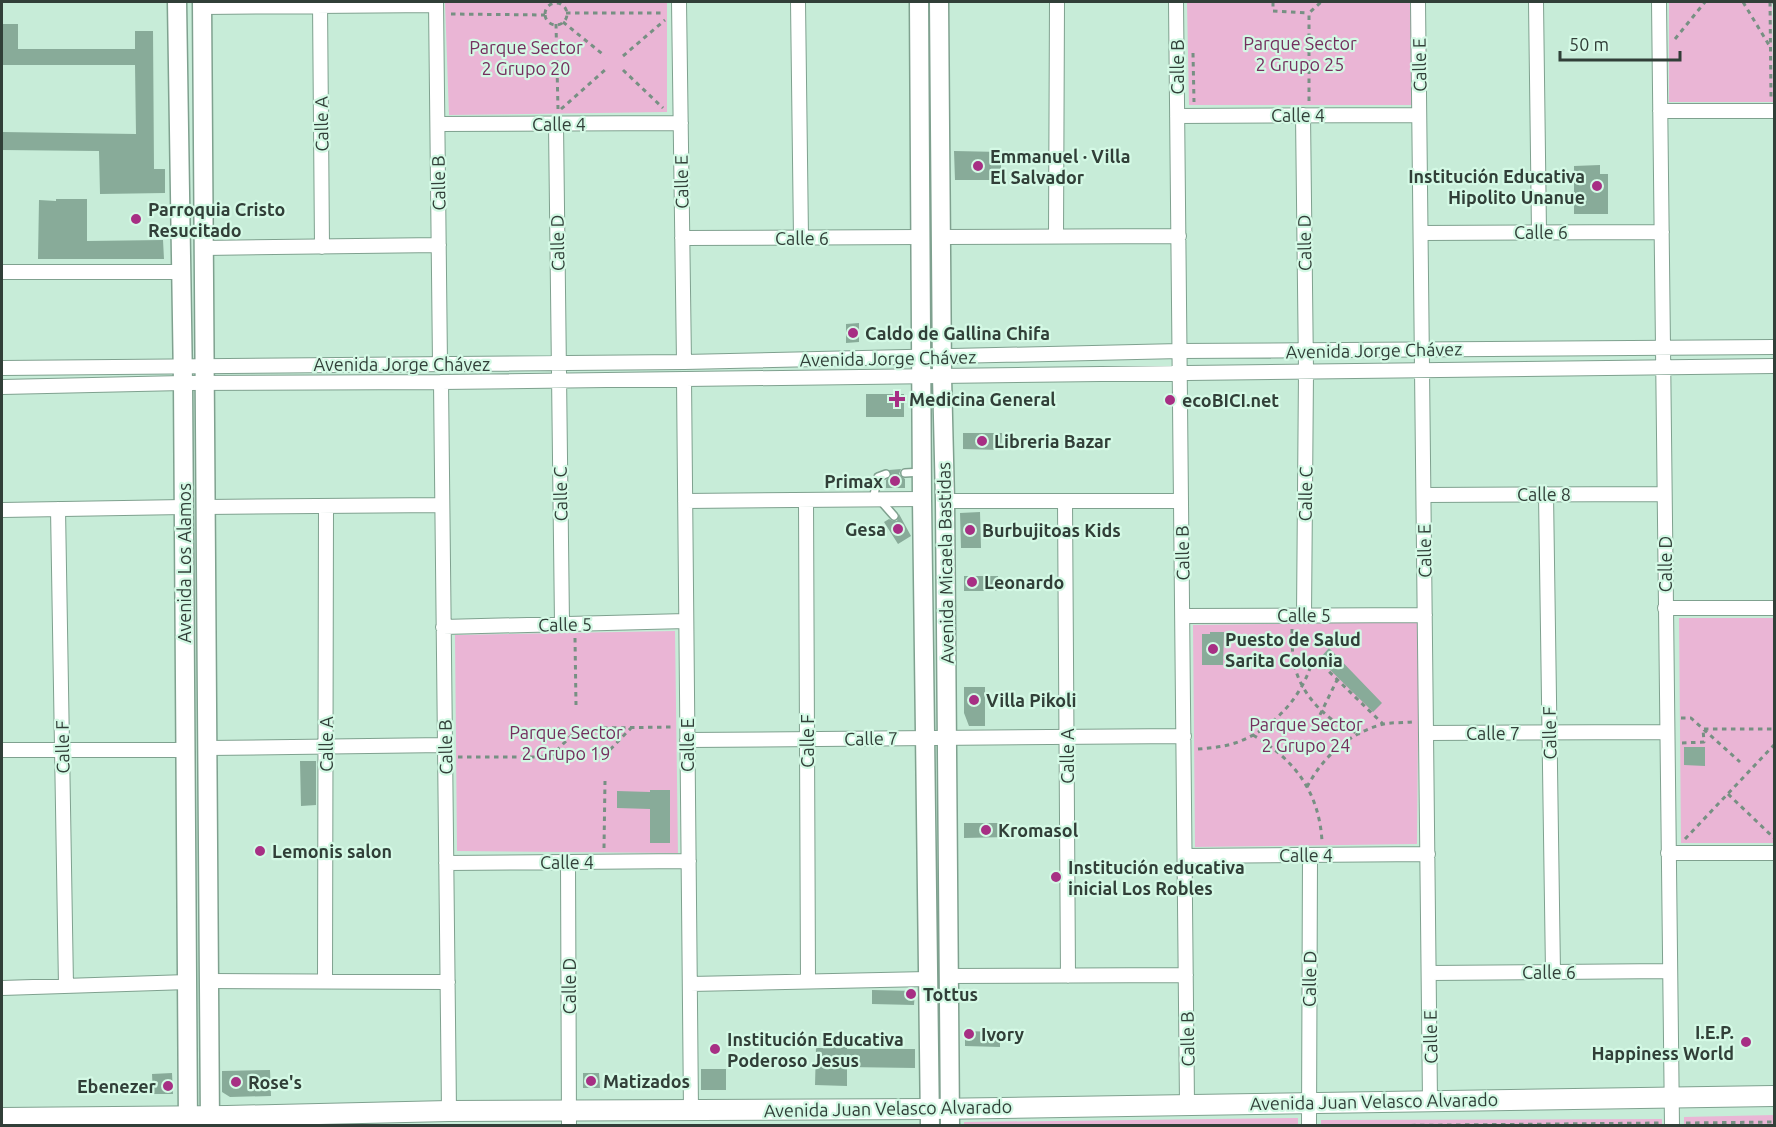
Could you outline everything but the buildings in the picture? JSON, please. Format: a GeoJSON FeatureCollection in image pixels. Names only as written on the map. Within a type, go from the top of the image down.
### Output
{"type":"FeatureCollection","features":[{"type":"Feature","properties":{"kind":"main road","name":"Avenida Juan Velasco Alvarado"},"geometry":{"type":"LineString","coordinates":[[2,1118],[209,1121],[449,1111],[569,1118],[691,1110],[940,1117],[1187,1104],[1774,1095]]}},
{"type":"Feature","properties":{"kind":"street","name":"Avenida Los Alamos"},"geometry":{"type":"LineString","coordinates":[[177,2],[184,507],[188,1121]]}},
{"type":"Feature","properties":{"kind":"street"},"geometry":{"type":"LineString","coordinates":[[798,2],[801,238]]}},
{"type":"Feature","properties":{"kind":"street","name":"Avenida Micaela Bastidas"},"geometry":{"type":"LineString","coordinates":[[919,2],[921,376],[913,473],[922,500],[919,548],[928,978],[940,1117]]}},
{"type":"Feature","properties":{"kind":"street","name":"Avenida Micaela Bastidas"},"geometry":{"type":"LineString","coordinates":[[939,2],[948,976],[940,1117]]}},
{"type":"Feature","properties":{"kind":"street"},"geometry":{"type":"LineString","coordinates":[[1056,236],[1057,2]]}},
{"type":"Feature","properties":{"kind":"street","name":"Calle B"},"geometry":{"type":"LineString","coordinates":[[1176,2],[1187,1104]]}},
{"type":"Feature","properties":{"kind":"street","name":"Calle E"},"geometry":{"type":"LineString","coordinates":[[1418,2],[1430,1101]]}},
{"type":"Feature","properties":{"kind":"street"},"geometry":{"type":"LineString","coordinates":[[1536,2],[1539,232]]}},
{"type":"Feature","properties":{"kind":"street","name":"Calle D"},"geometry":{"type":"LineString","coordinates":[[1659,2],[1672,1124]]}},
{"type":"Feature","properties":{"kind":"street","name":"Avenida Los Alamos"},"geometry":{"type":"LineString","coordinates":[[202,4],[209,1121]]}},
{"type":"Feature","properties":{"kind":"street"},"geometry":{"type":"LineString","coordinates":[[202,4],[320,4],[442,8]]}},
{"type":"Feature","properties":{"kind":"street","name":"Calle A"},"geometry":{"type":"LineString","coordinates":[[320,4],[322,247]]}},
{"type":"Feature","properties":{"kind":"street","name":"Calle B"},"geometry":{"type":"LineString","coordinates":[[440,364],[438,124],[442,8]]}},
{"type":"Feature","properties":{"kind":"street","name":"Calle E"},"geometry":{"type":"LineString","coordinates":[[675,11],[681,123],[684,362]]}},
{"type":"Feature","properties":{"kind":"street"},"geometry":{"type":"LineString","coordinates":[[1660,111],[1773,105]]}},
{"type":"Feature","properties":{"kind":"street","name":"Calle D"},"geometry":{"type":"LineString","coordinates":[[1306,115],[1306,372]]}},
{"type":"Feature","properties":{"kind":"street","name":"Calle 4"},"geometry":{"type":"LineString","coordinates":[[1177,116],[1419,115]]}},
{"type":"Feature","properties":{"kind":"street","name":"Calle 4"},"geometry":{"type":"LineString","coordinates":[[438,124],[557,118],[681,123]]}},
{"type":"Feature","properties":{"kind":"street","name":"Calle D"},"geometry":{"type":"LineString","coordinates":[[557,118],[559,363]]}},
{"type":"Feature","properties":{"kind":"street","name":"Calle 6"},"geometry":{"type":"LineString","coordinates":[[1421,233],[1662,232]]}},
{"type":"Feature","properties":{"kind":"street"},"geometry":{"type":"LineString","coordinates":[[941,237],[1179,236]]}},
{"type":"Feature","properties":{"kind":"street","name":"Calle 6"},"geometry":{"type":"LineString","coordinates":[[682,238],[921,237]]}},
{"type":"Feature","properties":{"kind":"street"},"geometry":{"type":"LineString","coordinates":[[204,248],[439,245]]}},
{"type":"Feature","properties":{"kind":"street"},"geometry":{"type":"LineString","coordinates":[[2,272],[181,272]]}},
{"type":"Feature","properties":{"kind":"street","name":"Avenida Jorge Chávez"},"geometry":{"type":"LineString","coordinates":[[205,374],[440,364],[942,358],[1180,351],[1774,346]]}},
{"type":"Feature","properties":{"kind":"street","name":"Calle C"},"geometry":{"type":"LineString","coordinates":[[559,363],[569,624]]}},
{"type":"Feature","properties":{"kind":"street","name":"Avenida Jorge Chávez"},"geometry":{"type":"LineString","coordinates":[[2,368],[441,382],[1774,366]]}},
{"type":"Feature","properties":{"kind":"street","name":"Calle C"},"geometry":{"type":"LineString","coordinates":[[1297,615],[1306,372]]}},
{"type":"Feature","properties":{"kind":"street","name":"Avenida Jorge Chávez"},"geometry":{"type":"LineString","coordinates":[[2,387],[182,374]]}},
{"type":"Feature","properties":{"kind":"street","name":"Calle E"},"geometry":{"type":"LineString","coordinates":[[684,379],[691,1110]]}},
{"type":"Feature","properties":{"kind":"street","name":"Calle B"},"geometry":{"type":"LineString","coordinates":[[441,382],[449,1111]]}},
{"type":"Feature","properties":{"kind":"street","name":"Calle F"},"geometry":{"type":"LineString","coordinates":[[1546,494],[1553,972]]}},
{"type":"Feature","properties":{"kind":"street","name":"Calle 8"},"geometry":{"type":"LineString","coordinates":[[1424,495],[1664,494]]}},
{"type":"Feature","properties":{"kind":"street","name":"Calle F"},"geometry":{"type":"LineString","coordinates":[[806,500],[808,981]]}},
{"type":"Feature","properties":{"kind":"street"},"geometry":{"type":"LineString","coordinates":[[685,501],[922,500]]}},
{"type":"Feature","properties":{"kind":"street"},"geometry":{"type":"LineString","coordinates":[[945,501],[1181,501]]}},
{"type":"Feature","properties":{"kind":"street","name":"Calle A"},"geometry":{"type":"LineString","coordinates":[[1065,501],[1068,976]]}},
{"type":"Feature","properties":{"kind":"street"},"geometry":{"type":"LineString","coordinates":[[205,507],[442,505]]}},
{"type":"Feature","properties":{"kind":"street","name":"Calle A"},"geometry":{"type":"LineString","coordinates":[[326,506],[326,982]]}},
{"type":"Feature","properties":{"kind":"street"},"geometry":{"type":"LineString","coordinates":[[2,510],[184,507]]}},
{"type":"Feature","properties":{"kind":"street","name":"Calle F"},"geometry":{"type":"LineString","coordinates":[[58,509],[66,986]]}},
{"type":"Feature","properties":{"kind":"street"},"geometry":{"type":"LineString","coordinates":[[1665,608],[1774,608]]}},
{"type":"Feature","properties":{"kind":"street","name":"Calle 5"},"geometry":{"type":"LineString","coordinates":[[1183,616],[1425,615]]}},
{"type":"Feature","properties":{"kind":"street","name":"Calle 5"},"geometry":{"type":"LineString","coordinates":[[443,627],[686,621]]}},
{"type":"Feature","properties":{"kind":"street","name":"Calle 7"},"geometry":{"type":"LineString","coordinates":[[1426,728],[1550,733],[1667,725]]}},
{"type":"Feature","properties":{"kind":"street","name":"Calle 7"},"geometry":{"type":"LineString","coordinates":[[687,733],[807,739],[1184,736]]}},
{"type":"Feature","properties":{"kind":"street"},"geometry":{"type":"LineString","coordinates":[[207,748],[326,746],[445,751]]}},
{"type":"Feature","properties":{"kind":"street"},"geometry":{"type":"LineString","coordinates":[[2,750],[186,750]]}},
{"type":"Feature","properties":{"kind":"street"},"geometry":{"type":"LineString","coordinates":[[1668,853],[1774,853]]}},
{"type":"Feature","properties":{"kind":"street","name":"Calle 4"},"geometry":{"type":"LineString","coordinates":[[1185,856],[1428,854]]}},
{"type":"Feature","properties":{"kind":"street","name":"Calle D"},"geometry":{"type":"LineString","coordinates":[[1308,1102],[1317,855]]}},
{"type":"Feature","properties":{"kind":"street","name":"Calle 4"},"geometry":{"type":"LineString","coordinates":[[446,862],[688,861]]}},
{"type":"Feature","properties":{"kind":"street","name":"Calle D"},"geometry":{"type":"LineString","coordinates":[[568,862],[569,1118]]}},
{"type":"Feature","properties":{"kind":"street","name":"Calle 6"},"geometry":{"type":"LineString","coordinates":[[1429,973],[1669,971]]}},
{"type":"Feature","properties":{"kind":"street"},"geometry":{"type":"LineString","coordinates":[[948,976],[1186,975]]}},
{"type":"Feature","properties":{"kind":"street"},"geometry":{"type":"LineString","coordinates":[[690,984],[928,978]]}},
{"type":"Feature","properties":{"kind":"street"},"geometry":{"type":"LineString","coordinates":[[209,981],[448,982]]}},
{"type":"Feature","properties":{"kind":"street"},"geometry":{"type":"LineString","coordinates":[[2,988],[188,982]]}},
{"type":"Feature","properties":{"kind":"street"},"geometry":{"type":"LineString","coordinates":[[1308,1102],[1309,1125]]}},
{"type":"Feature","properties":{"kind":"lane"},"geometry":{"type":"LineString","coordinates":[[886,474],[878,477],[877,500],[894,516]]}},
{"type":"Feature","properties":{"kind":"path"},"geometry":{"type":"LineString","coordinates":[[556,2],[563,6],[566,13],[563,22],[556,24],[548,21],[545,15],[547,8],[553,3],[556,2]]}},
{"type":"Feature","properties":{"kind":"path"},"geometry":{"type":"LineString","coordinates":[[563,6],[566,2]]}},
{"type":"Feature","properties":{"kind":"path"},"geometry":{"type":"LineString","coordinates":[[1273,2],[1273,11],[1310,13]]}},
{"type":"Feature","properties":{"kind":"path"},"geometry":{"type":"LineString","coordinates":[[1306,115],[1310,13],[1321,2]]}},
{"type":"Feature","properties":{"kind":"path"},"geometry":{"type":"LineString","coordinates":[[1672,32],[1672,43],[1705,2]]}},
{"type":"Feature","properties":{"kind":"path"},"geometry":{"type":"LineString","coordinates":[[1743,2],[1770,47]]}},
{"type":"Feature","properties":{"kind":"path"},"geometry":{"type":"LineString","coordinates":[[1772,2],[1770,47],[1773,105]]}},
{"type":"Feature","properties":{"kind":"path"},"geometry":{"type":"LineString","coordinates":[[442,8],[545,15]]}},
{"type":"Feature","properties":{"kind":"path"},"geometry":{"type":"LineString","coordinates":[[566,13],[675,11]]}},
{"type":"Feature","properties":{"kind":"path"},"geometry":{"type":"LineString","coordinates":[[623,56],[675,11]]}},
{"type":"Feature","properties":{"kind":"path"},"geometry":{"type":"LineString","coordinates":[[563,22],[605,56]]}},
{"type":"Feature","properties":{"kind":"path"},"geometry":{"type":"LineString","coordinates":[[556,24],[557,118]]}},
{"type":"Feature","properties":{"kind":"path"},"geometry":{"type":"LineString","coordinates":[[557,118],[605,69]]}},
{"type":"Feature","properties":{"kind":"path"},"geometry":{"type":"LineString","coordinates":[[623,70],[668,112],[657,112]]}},
{"type":"Feature","properties":{"kind":"path"},"geometry":{"type":"LineString","coordinates":[[557,118],[569,113]]}},
{"type":"Feature","properties":{"kind":"path"},"geometry":{"type":"LineString","coordinates":[[1297,615],[1294,662],[1303,685],[1322,711],[1348,730],[1360,734]]}},
{"type":"Feature","properties":{"kind":"path"},"geometry":{"type":"LineString","coordinates":[[569,624],[576,705]]}},
{"type":"Feature","properties":{"kind":"path"},"geometry":{"type":"LineString","coordinates":[[1196,749],[1234,744],[1253,735],[1280,715],[1303,685],[1314,657],[1383,724]]}},
{"type":"Feature","properties":{"kind":"path"},"geometry":{"type":"LineString","coordinates":[[1316,723],[1337,680]]}},
{"type":"Feature","properties":{"kind":"path"},"geometry":{"type":"LineString","coordinates":[[1682,718],[1682,726]]}},
{"type":"Feature","properties":{"kind":"path"},"geometry":{"type":"LineString","coordinates":[[1667,725],[1682,718],[1691,718],[1740,762]]}},
{"type":"Feature","properties":{"kind":"path"},"geometry":{"type":"LineString","coordinates":[[1307,787],[1315,771],[1335,749],[1360,734],[1383,724],[1426,728]]}},
{"type":"Feature","properties":{"kind":"path"},"geometry":{"type":"LineString","coordinates":[[603,728],[687,733]]}},
{"type":"Feature","properties":{"kind":"path"},"geometry":{"type":"LineString","coordinates":[[604,756],[631,728]]}},
{"type":"Feature","properties":{"kind":"path"},"geometry":{"type":"LineString","coordinates":[[1704,729],[1774,729]]}},
{"type":"Feature","properties":{"kind":"path"},"geometry":{"type":"LineString","coordinates":[[1682,735],[1682,743],[1704,742],[1704,729]]}},
{"type":"Feature","properties":{"kind":"path"},"geometry":{"type":"LineString","coordinates":[[550,757],[576,731]]}},
{"type":"Feature","properties":{"kind":"path"},"geometry":{"type":"LineString","coordinates":[[1253,735],[1271,746],[1295,769],[1314,800],[1321,821],[1317,855]]}},
{"type":"Feature","properties":{"kind":"path"},"geometry":{"type":"LineString","coordinates":[[1683,842],[1774,745]]}},
{"type":"Feature","properties":{"kind":"path"},"geometry":{"type":"LineString","coordinates":[[445,751],[576,757]]}},
{"type":"Feature","properties":{"kind":"path"},"geometry":{"type":"LineString","coordinates":[[604,781],[604,862]]}},
{"type":"Feature","properties":{"kind":"path"},"geometry":{"type":"LineString","coordinates":[[1728,794],[1774,838]]}},
{"type":"Feature","properties":{"kind":"path"},"geometry":{"type":"LineString","coordinates":[[1683,831],[1683,842]]}},
{"type":"Feature","properties":{"kind":"path"},"geometry":{"type":"LineString","coordinates":[[1683,842],[1694,842]]}},
{"type":"Feature","properties":{"kind":"path"},"geometry":{"type":"LineString","coordinates":[[1348,1125],[1774,1122]]}},
{"type":"Feature","properties":{"kind":"green space","name":"Parque Sector 2 Grupo 20"},"geometry":{"type":"Polygon","coordinates":[[[445,2],[667,2],[667,112],[449,115],[445,2]]]}},
{"type":"Feature","properties":{"kind":"green space","name":"Parque Sector 2 Grupo 25"},"geometry":{"type":"Polygon","coordinates":[[[1187,2],[1411,2],[1413,105],[1189,105],[1187,2]]]}},
{"type":"Feature","properties":{"kind":"green space"},"geometry":{"type":"Polygon","coordinates":[[[1669,2],[1772,2],[1773,102],[1669,102],[1669,2]]]}},
{"type":"Feature","properties":{"kind":"green space"},"geometry":{"type":"Polygon","coordinates":[[[1679,618],[1774,618],[1774,843],[1681,843],[1679,618]]]}},
{"type":"Feature","properties":{"kind":"green space","name":"Parque Sector 2 Grupo 24"},"geometry":{"type":"Polygon","coordinates":[[[1419,622],[1417,844],[1195,847],[1193,625],[1419,622]]]}},
{"type":"Feature","properties":{"kind":"green space","name":"Parque Sector 2 Grupo 19"},"geometry":{"type":"Polygon","coordinates":[[[675,631],[678,853],[457,851],[455,635],[675,631]]]}},
{"type":"Feature","properties":{"kind":"green space"},"geometry":{"type":"Polygon","coordinates":[[[1774,1115],[1774,1125],[1684,1125],[1684,1117],[1774,1115]]]}},
{"type":"Feature","properties":{"kind":"green space"},"geometry":{"type":"Polygon","coordinates":[[[1298,1118],[1298,1126],[964,1125],[964,1122],[1298,1118]]]}},
{"type":"Feature","properties":{"kind":"green space"},"geometry":{"type":"Polygon","coordinates":[[[1662,1119],[1662,1126],[1321,1125],[1321,1120],[1662,1119]]]}},
{"type":"Feature","properties":{"kind":"place","name":"Emmanuel · Villa El Salvador"},"geometry":{"type":"Point","coordinates":[978,166]}},
{"type":"Feature","properties":{"kind":"place","name":"Institución Educativa Hipolito Unanue"},"geometry":{"type":"Point","coordinates":[1597,186]}},
{"type":"Feature","properties":{"kind":"place","name":"Parroquia Cristo Resucitado"},"geometry":{"type":"Point","coordinates":[136,219]}},
{"type":"Feature","properties":{"kind":"place","name":"Caldo de Gallina Chifa"},"geometry":{"type":"Point","coordinates":[853,333]}},
{"type":"Feature","properties":{"kind":"place","name":"Medicina General"},"geometry":{"type":"Point","coordinates":[897,399]}},
{"type":"Feature","properties":{"kind":"place","name":"ecoBICI.net"},"geometry":{"type":"Point","coordinates":[1170,400]}},
{"type":"Feature","properties":{"kind":"place","name":"Libreria Bazar"},"geometry":{"type":"Point","coordinates":[982,441]}},
{"type":"Feature","properties":{"kind":"place","name":"Primax"},"geometry":{"type":"Point","coordinates":[895,481]}},
{"type":"Feature","properties":{"kind":"place","name":"Gesa"},"geometry":{"type":"Point","coordinates":[898,529]}},
{"type":"Feature","properties":{"kind":"place","name":"Burbujitoas Kids"},"geometry":{"type":"Point","coordinates":[970,530]}},
{"type":"Feature","properties":{"kind":"place","name":"Leonardo"},"geometry":{"type":"Point","coordinates":[972,582]}},
{"type":"Feature","properties":{"kind":"place","name":"Puesto de Salud Sarita Colonia"},"geometry":{"type":"Point","coordinates":[1213,649]}},
{"type":"Feature","properties":{"kind":"place","name":"Villa Pikoli"},"geometry":{"type":"Point","coordinates":[974,700]}},
{"type":"Feature","properties":{"kind":"place","name":"Kromasol"},"geometry":{"type":"Point","coordinates":[986,830]}},
{"type":"Feature","properties":{"kind":"place","name":"Lemonis salon"},"geometry":{"type":"Point","coordinates":[260,851]}},
{"type":"Feature","properties":{"kind":"place","name":"Institución educativa inicial Los Robles"},"geometry":{"type":"Point","coordinates":[1056,877]}},
{"type":"Feature","properties":{"kind":"place","name":"Tottus"},"geometry":{"type":"Point","coordinates":[911,994]}},
{"type":"Feature","properties":{"kind":"place","name":"Ivory"},"geometry":{"type":"Point","coordinates":[969,1034]}},
{"type":"Feature","properties":{"kind":"place","name":"I.E.P. Happiness World"},"geometry":{"type":"Point","coordinates":[1746,1042]}},
{"type":"Feature","properties":{"kind":"place","name":"Institución Educativa Poderoso Jesus"},"geometry":{"type":"Point","coordinates":[715,1049]}},
{"type":"Feature","properties":{"kind":"place","name":"Matizados"},"geometry":{"type":"Point","coordinates":[591,1081]}},
{"type":"Feature","properties":{"kind":"place","name":"Rose's"},"geometry":{"type":"Point","coordinates":[236,1082]}},
{"type":"Feature","properties":{"kind":"place","name":"Ebenezer"},"geometry":{"type":"Point","coordinates":[168,1086]}}]}
